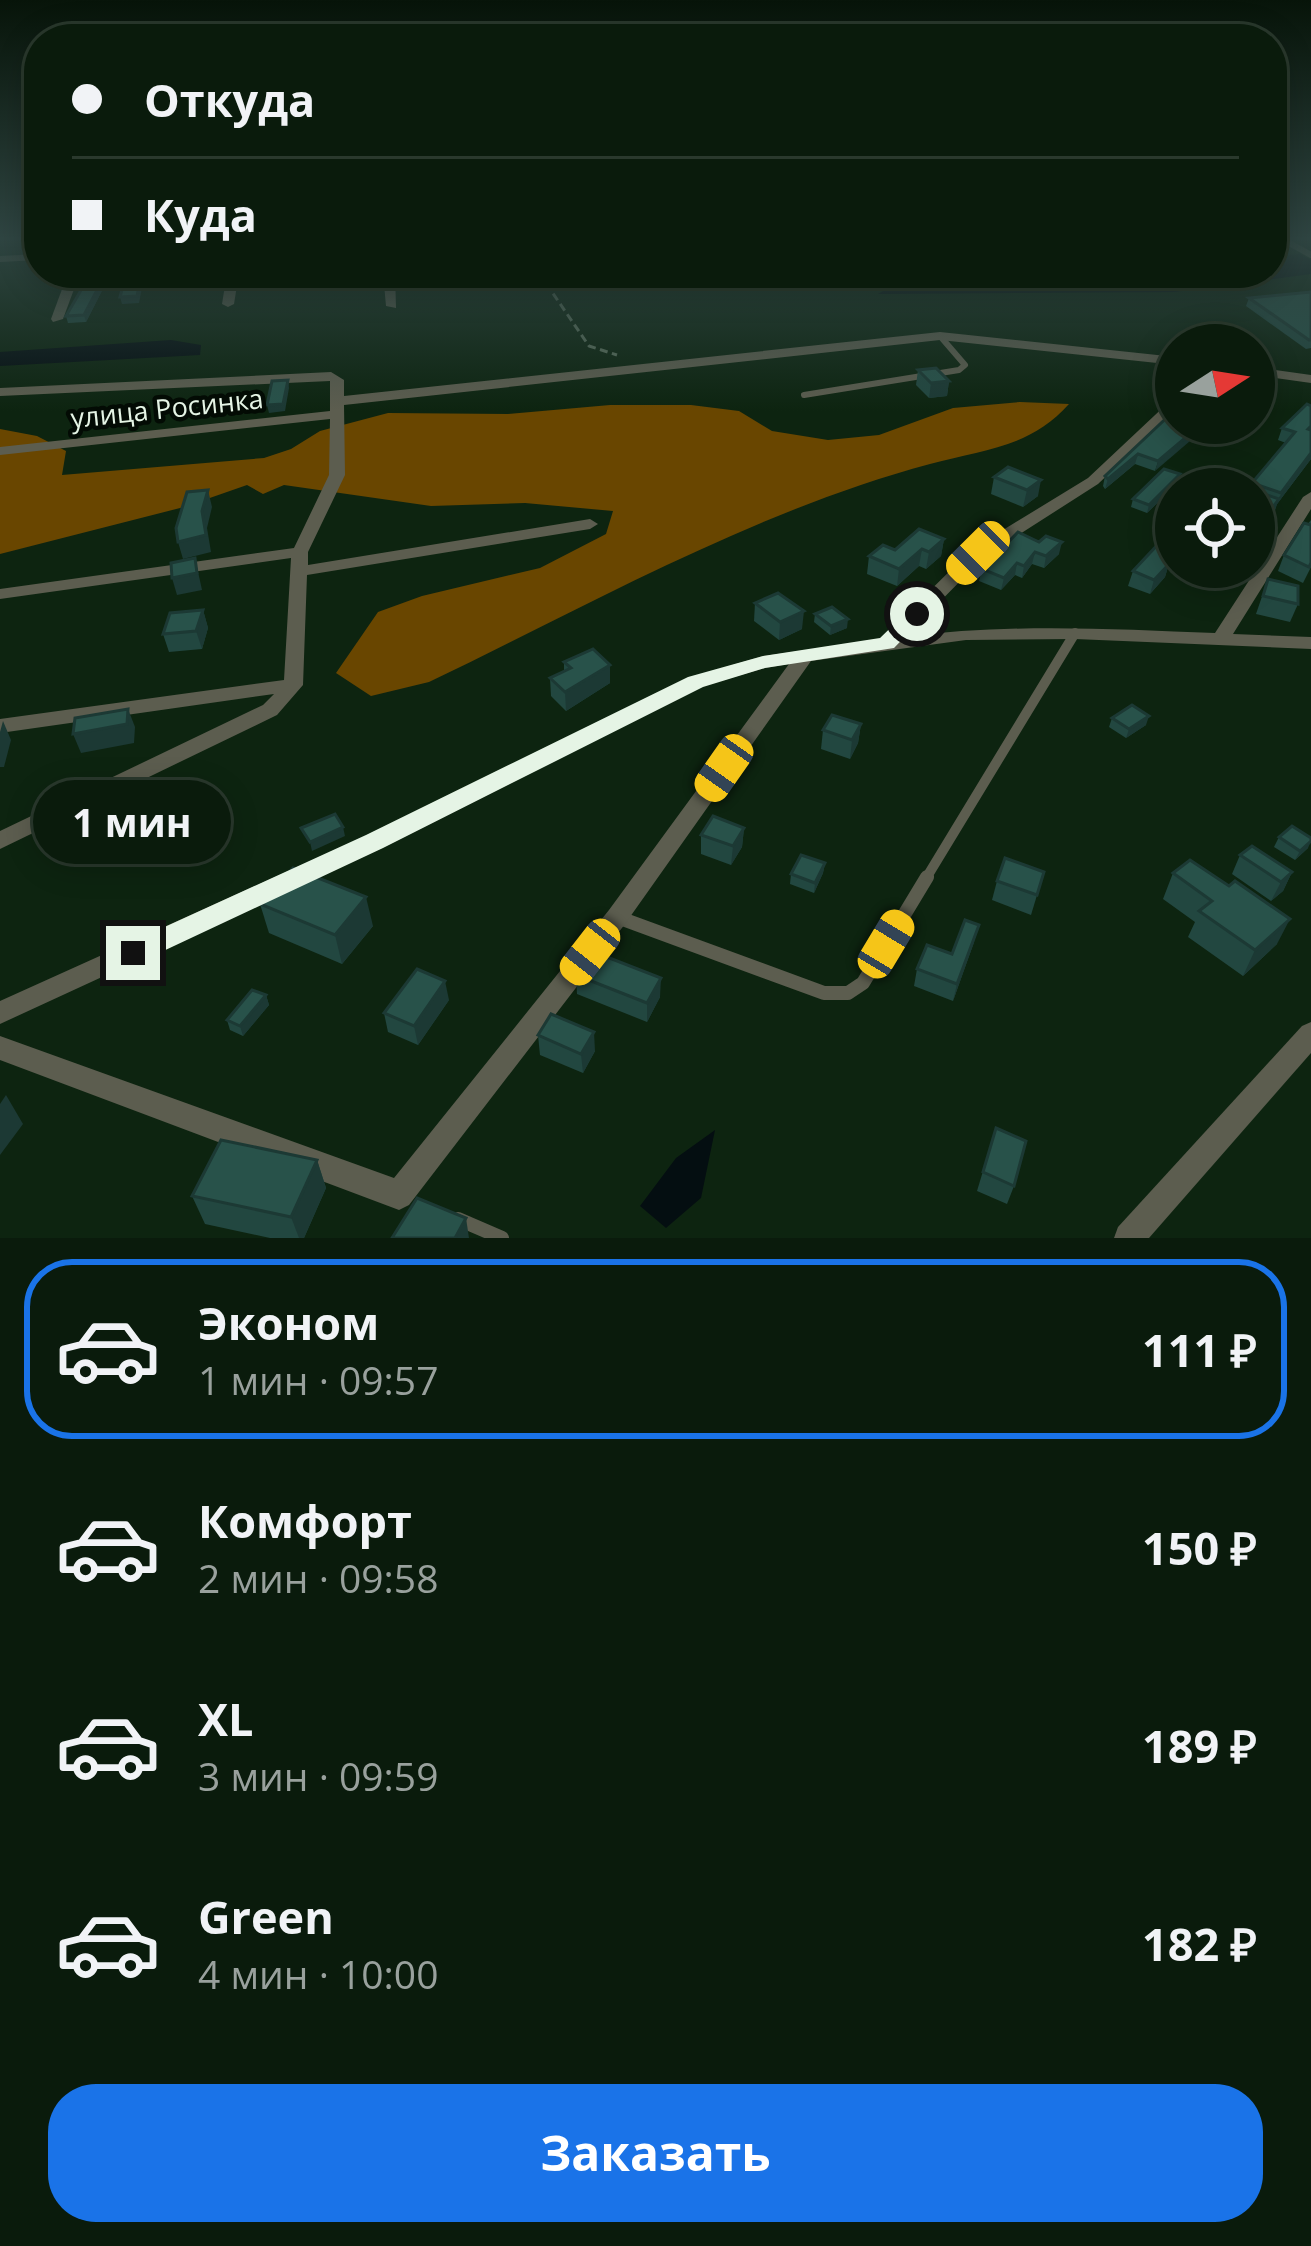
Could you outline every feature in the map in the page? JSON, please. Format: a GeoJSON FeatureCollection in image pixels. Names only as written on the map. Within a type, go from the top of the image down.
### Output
{"type":"FeatureCollection","features":[{"type":"Feature","properties":{"kind":"street"},"geometry":{"type":"LineString","coordinates":[[57,319],[66,296]]}},
{"type":"Feature","properties":{"kind":"street"},"geometry":{"type":"LineString","coordinates":[[228,304],[229,296]]}},
{"type":"Feature","properties":{"kind":"street"},"geometry":{"type":"LineString","coordinates":[[391,296],[392,306]]}},
{"type":"Feature","properties":{"kind":"street","name":"улица Росинка"},"geometry":{"type":"LineString","coordinates":[[0,452],[627,368],[940,337],[1155,359]]}},
{"type":"Feature","properties":{"kind":"street"},"geometry":{"type":"LineString","coordinates":[[0,392],[319,374],[337,380],[339,407],[337,475],[301,561],[293,685],[270,710],[0,841]]}},
{"type":"Feature","properties":{"kind":"street"},"geometry":{"type":"LineString","coordinates":[[1275,374],[1311,379]]}},
{"type":"Feature","properties":{"kind":"street"},"geometry":{"type":"LineString","coordinates":[[886,644],[978,553],[1093,481],[1155,423]]}},
{"type":"Feature","properties":{"kind":"street"},"geometry":{"type":"LineString","coordinates":[[1220,640],[1311,497]]}},
{"type":"Feature","properties":{"kind":"street"},"geometry":{"type":"LineString","coordinates":[[0,593],[590,524]]}},
{"type":"Feature","properties":{"kind":"street"},"geometry":{"type":"LineString","coordinates":[[0,1012],[374,842],[696,682],[763,662],[966,634],[1075,633],[1311,643]]}},
{"type":"Feature","properties":{"kind":"street"},"geometry":{"type":"LineString","coordinates":[[0,1048],[410,1199],[806,656]]}},
{"type":"Feature","properties":{"kind":"street"},"geometry":{"type":"LineString","coordinates":[[0,726],[293,685]]}},
{"type":"Feature","properties":{"kind":"street"},"geometry":{"type":"LineString","coordinates":[[1129,1238],[1311,1034]]}},
{"type":"Feature","properties":{"kind":"lane"},"geometry":{"type":"LineString","coordinates":[[804,395],[959,370],[965,365],[940,337]]}},
{"type":"Feature","properties":{"kind":"lane"},"geometry":{"type":"LineString","coordinates":[[617,917],[824,993],[848,992],[863,983],[1075,633]]}},
{"type":"Feature","properties":{"kind":"lane"},"geometry":{"type":"LineString","coordinates":[[441,1212],[502,1238]]}},
{"type":"Feature","properties":{"kind":"path"},"geometry":{"type":"LineString","coordinates":[[555,296],[589,346],[618,356],[627,368]]}},
{"type":"Feature","properties":{"kind":"shaded area"},"geometry":{"type":"Polygon","coordinates":[[[171,340],[201,345],[200,355],[0,366],[0,352],[171,340]]]}},
{"type":"Feature","properties":{"kind":"shaded area"},"geometry":{"type":"Polygon","coordinates":[[[1020,402],[1069,404],[1022,438],[801,507],[675,561],[429,682],[371,696],[336,673],[378,612],[422,596],[540,568],[606,534],[613,511],[525,503],[431,506],[284,485],[263,494],[247,485],[184,507],[0,554],[0,429],[37,436],[66,451],[62,475],[264,458],[291,449],[320,431],[388,413],[508,414],[610,405],[691,405],[739,411],[772,431],[828,440],[879,435],[953,408],[1020,402]]]}},
{"type":"Feature","properties":{"kind":"shaded area"},"geometry":{"type":"Polygon","coordinates":[[[715,1130],[701,1198],[666,1228],[640,1206],[676,1158],[715,1130]]]}},
{"type":"Feature","properties":{"kind":"building"},"geometry":{"type":"Polygon","coordinates":[[[78,296],[94,296],[84,315],[66,316],[78,296]]]}},
{"type":"Feature","properties":{"kind":"building"},"geometry":{"type":"Polygon","coordinates":[[[1311,296],[1311,340],[1309,340],[1249,298],[1311,296]]]}},
{"type":"Feature","properties":{"kind":"building"},"geometry":{"type":"Polygon","coordinates":[[[936,368],[949,381],[931,383],[918,370],[936,368]]]}},
{"type":"Feature","properties":{"kind":"building"},"geometry":{"type":"Polygon","coordinates":[[[288,380],[283,404],[267,405],[272,381],[288,380]]]}},
{"type":"Feature","properties":{"kind":"building"},"geometry":{"type":"Polygon","coordinates":[[[1307,404],[1311,406],[1311,453],[1281,493],[1275,491],[1275,468],[1265,468],[1295,432],[1282,428],[1307,404]]]}},
{"type":"Feature","properties":{"kind":"building"},"geometry":{"type":"Polygon","coordinates":[[[1155,429],[1155,444],[1178,444],[1158,461],[1138,454],[1108,479],[1105,476],[1155,429]]]}},
{"type":"Feature","properties":{"kind":"building"},"geometry":{"type":"Polygon","coordinates":[[[1008,467],[1041,480],[1027,490],[994,477],[1008,467]]]}},
{"type":"Feature","properties":{"kind":"building"},"geometry":{"type":"Polygon","coordinates":[[[1155,478],[1155,499],[1149,505],[1133,499],[1155,478]]]}},
{"type":"Feature","properties":{"kind":"building"},"geometry":{"type":"Polygon","coordinates":[[[208,490],[202,511],[206,535],[178,542],[176,528],[187,492],[208,490]]]}},
{"type":"Feature","properties":{"kind":"building"},"geometry":{"type":"Polygon","coordinates":[[[1304,523],[1311,525],[1309,567],[1284,555],[1304,523]]]}},
{"type":"Feature","properties":{"kind":"building"},"geometry":{"type":"Polygon","coordinates":[[[919,529],[944,539],[929,552],[922,549],[899,569],[869,556],[883,545],[895,550],[919,529]]]}},
{"type":"Feature","properties":{"kind":"building"},"geometry":{"type":"Polygon","coordinates":[[[1018,532],[1039,542],[1046,536],[1062,542],[1046,556],[1035,552],[1024,566],[1017,563],[1004,578],[982,569],[1018,532]]]}},
{"type":"Feature","properties":{"kind":"building"},"geometry":{"type":"Polygon","coordinates":[[[1155,548],[1155,579],[1133,571],[1155,548]]]}},
{"type":"Feature","properties":{"kind":"building"},"geometry":{"type":"Polygon","coordinates":[[[195,558],[197,573],[172,578],[171,563],[195,558]]]}},
{"type":"Feature","properties":{"kind":"building"},"geometry":{"type":"Polygon","coordinates":[[[1275,581],[1298,586],[1298,604],[1263,596],[1265,588],[1275,588],[1275,581]]]}},
{"type":"Feature","properties":{"kind":"building"},"geometry":{"type":"Polygon","coordinates":[[[778,593],[804,611],[780,622],[755,603],[778,593]]]}},
{"type":"Feature","properties":{"kind":"building"},"geometry":{"type":"Polygon","coordinates":[[[832,607],[848,619],[831,626],[815,614],[832,607]]]}},
{"type":"Feature","properties":{"kind":"building"},"geometry":{"type":"Polygon","coordinates":[[[203,610],[196,631],[163,634],[170,613],[203,610]]]}},
{"type":"Feature","properties":{"kind":"building"},"geometry":{"type":"Polygon","coordinates":[[[593,649],[610,665],[565,692],[550,678],[571,668],[564,662],[593,649]]]}},
{"type":"Feature","properties":{"kind":"building"},"geometry":{"type":"Polygon","coordinates":[[[1132,705],[1149,716],[1129,729],[1112,718],[1132,705]]]}},
{"type":"Feature","properties":{"kind":"building"},"geometry":{"type":"Polygon","coordinates":[[[128,709],[127,724],[73,734],[75,718],[128,709]]]}},
{"type":"Feature","properties":{"kind":"building"},"geometry":{"type":"Polygon","coordinates":[[[832,715],[861,724],[852,740],[823,730],[832,715]]]}},
{"type":"Feature","properties":{"kind":"building"},"geometry":{"type":"Polygon","coordinates":[[[335,814],[343,827],[310,842],[301,828],[335,814]]]}},
{"type":"Feature","properties":{"kind":"building"},"geometry":{"type":"Polygon","coordinates":[[[713,816],[744,828],[733,846],[701,835],[713,816]]]}},
{"type":"Feature","properties":{"kind":"building"},"geometry":{"type":"Polygon","coordinates":[[[1292,826],[1311,838],[1300,851],[1279,837],[1292,826]]]}},
{"type":"Feature","properties":{"kind":"building"},"geometry":{"type":"Polygon","coordinates":[[[1252,846],[1292,872],[1281,882],[1240,855],[1252,846]]]}},
{"type":"Feature","properties":{"kind":"building"},"geometry":{"type":"Polygon","coordinates":[[[801,855],[825,863],[815,883],[791,874],[801,855]]]}},
{"type":"Feature","properties":{"kind":"building"},"geometry":{"type":"Polygon","coordinates":[[[1005,858],[1044,872],[1037,895],[997,881],[1005,858]]]}},
{"type":"Feature","properties":{"kind":"building"},"geometry":{"type":"Polygon","coordinates":[[[1190,860],[1229,886],[1235,881],[1290,919],[1255,950],[1199,911],[1212,901],[1173,873],[1190,860]]]}},
{"type":"Feature","properties":{"kind":"building"},"geometry":{"type":"Polygon","coordinates":[[[293,868],[366,897],[335,935],[260,904],[293,868]]]}},
{"type":"Feature","properties":{"kind":"building"},"geometry":{"type":"Polygon","coordinates":[[[965,920],[979,925],[957,984],[917,969],[927,945],[952,954],[965,920]]]}},
{"type":"Feature","properties":{"kind":"building"},"geometry":{"type":"Polygon","coordinates":[[[594,952],[661,978],[647,1003],[576,975],[594,952]]]}},
{"type":"Feature","properties":{"kind":"building"},"geometry":{"type":"Polygon","coordinates":[[[417,969],[445,981],[414,1026],[384,1013],[417,969]]]}},
{"type":"Feature","properties":{"kind":"building"},"geometry":{"type":"Polygon","coordinates":[[[252,990],[266,995],[240,1026],[227,1020],[252,990]]]}},
{"type":"Feature","properties":{"kind":"building"},"geometry":{"type":"Polygon","coordinates":[[[551,1014],[594,1032],[581,1054],[538,1035],[551,1014]]]}},
{"type":"Feature","properties":{"kind":"building"},"geometry":{"type":"Polygon","coordinates":[[[996,1128],[1026,1141],[1014,1186],[983,1172],[996,1128]]]}},
{"type":"Feature","properties":{"kind":"building"},"geometry":{"type":"Polygon","coordinates":[[[221,1140],[317,1160],[291,1217],[192,1196],[221,1140]]]}},
{"type":"Feature","properties":{"kind":"building"},"geometry":{"type":"Polygon","coordinates":[[[417,1198],[466,1218],[455,1238],[392,1238],[417,1198]]]}},
{"type":"Feature","properties":{"kind":"route"},"geometry":{"type":"LineString","coordinates":[[133,953],[374,842],[696,682],[763,662],[886,644],[917,614]]}}]}
